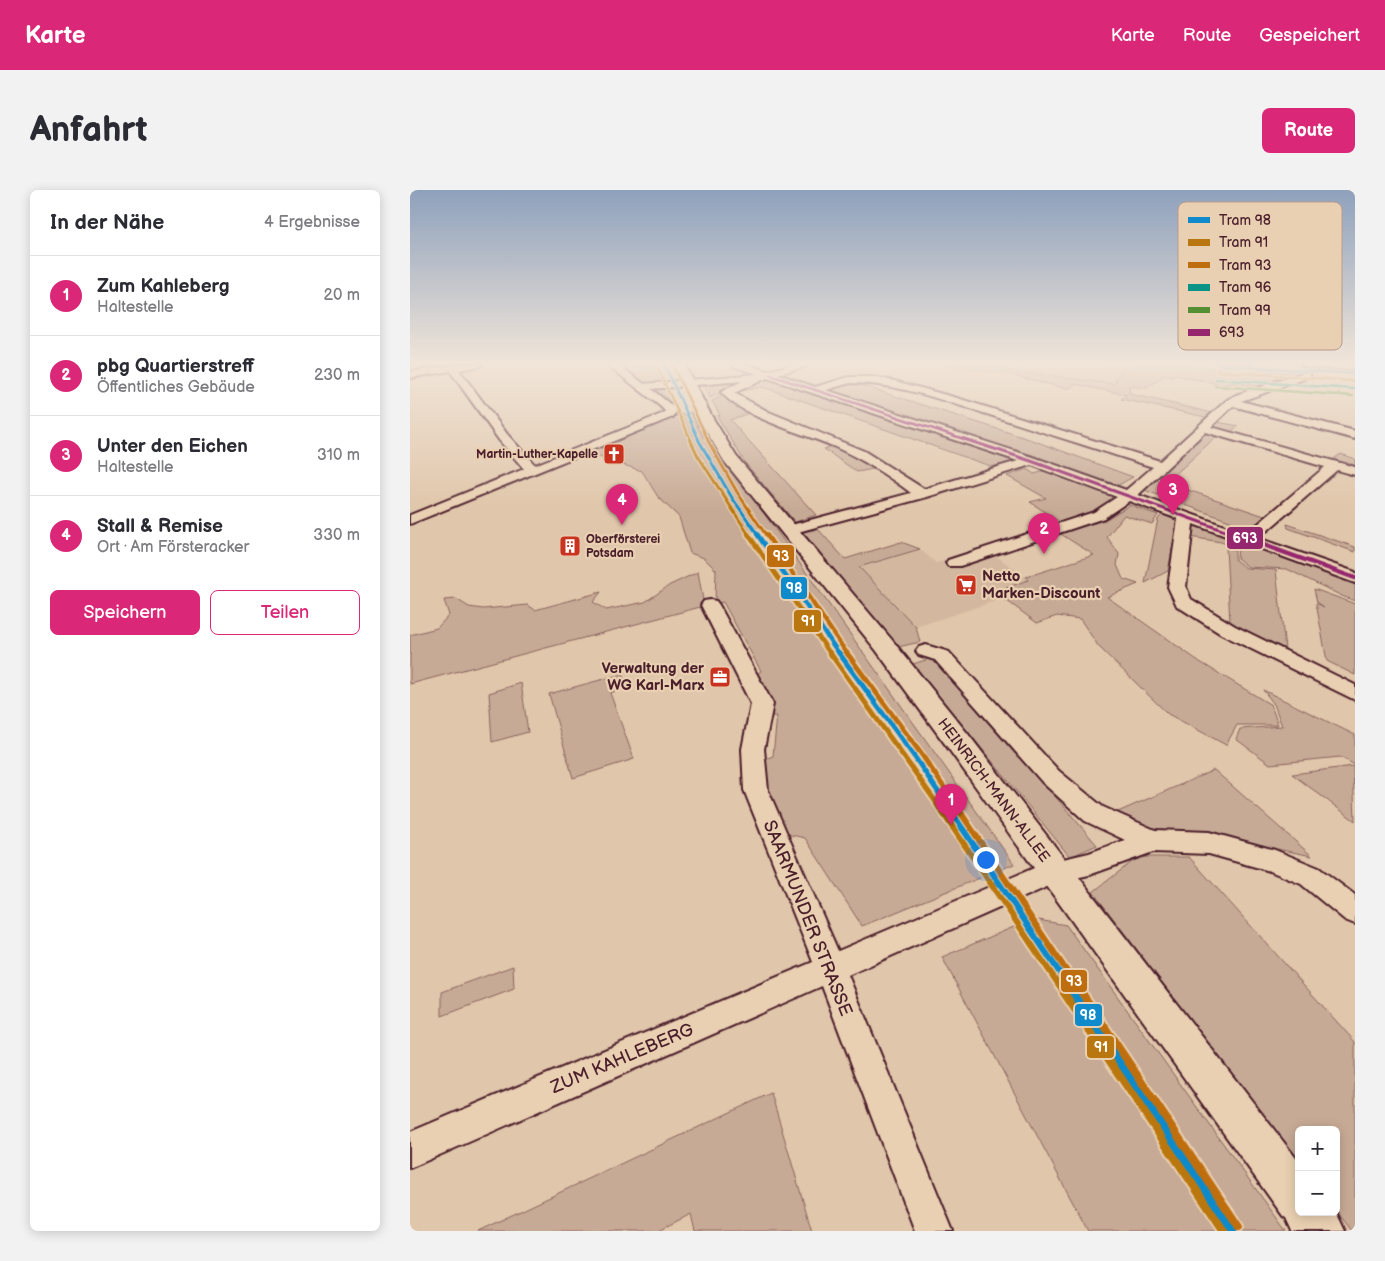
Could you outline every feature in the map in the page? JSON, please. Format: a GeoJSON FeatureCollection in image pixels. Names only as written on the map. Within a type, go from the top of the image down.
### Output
{"type":"FeatureCollection","features":[{"type":"Feature","properties":{"kind":"main road","name":"HEINRICH-MANN-ALLEE"},"geometry":{"type":"LineString","coordinates":[[703,413],[730,458],[891,655],[1055,871],[1295,1195]]}},
{"type":"Feature","properties":{"kind":"main road"},"geometry":{"type":"LineString","coordinates":[[1311,1216],[1321,1231]]}},
{"type":"Feature","properties":{"kind":"street"},"geometry":{"type":"LineString","coordinates":[[484,413],[502,437],[533,470]]}},
{"type":"Feature","properties":{"kind":"street"},"geometry":{"type":"LineString","coordinates":[[410,520],[669,415],[670,413]]}},
{"type":"Feature","properties":{"kind":"street"},"geometry":{"type":"LineString","coordinates":[[759,413],[838,443],[870,458],[922,494]]}},
{"type":"Feature","properties":{"kind":"street"},"geometry":{"type":"LineString","coordinates":[[884,413],[1031,461],[1355,578]]}},
{"type":"Feature","properties":{"kind":"street"},"geometry":{"type":"LineString","coordinates":[[992,413],[1162,466]]}},
{"type":"Feature","properties":{"kind":"street"},"geometry":{"type":"LineString","coordinates":[[954,563],[1094,517],[1127,496],[1220,413]]}},
{"type":"Feature","properties":{"kind":"street"},"geometry":{"type":"LineString","coordinates":[[1270,413],[1355,436]]}},
{"type":"Feature","properties":{"kind":"street"},"geometry":{"type":"LineString","coordinates":[[1214,418],[1232,422]]}},
{"type":"Feature","properties":{"kind":"street"},"geometry":{"type":"LineString","coordinates":[[1203,428],[1355,472]]}},
{"type":"Feature","properties":{"kind":"street"},"geometry":{"type":"LineString","coordinates":[[789,530],[922,494],[1031,461]]}},
{"type":"Feature","properties":{"kind":"street"},"geometry":{"type":"LineString","coordinates":[[1243,538],[1263,527],[1334,466]]}},
{"type":"Feature","properties":{"kind":"street"},"geometry":{"type":"LineString","coordinates":[[1186,517],[1177,587],[1183,602],[1228,630],[1355,693]]}},
{"type":"Feature","properties":{"kind":"street","name":"SAARMUNDER STRASSE"},"geometry":{"type":"LineString","coordinates":[[710,605],[762,704],[753,749],[756,790],[830,968],[934,1231]]}},
{"type":"Feature","properties":{"kind":"street"},"geometry":{"type":"LineString","coordinates":[[926,652],[942,656],[1051,777],[1094,814],[1154,841],[1209,843],[1275,861],[1310,876],[1355,911]]}},
{"type":"Feature","properties":{"kind":"street","name":"ZUM KAHLEBERG"},"geometry":{"type":"LineString","coordinates":[[410,1150],[1055,871],[1088,864],[1154,841]]}},
{"type":"Feature","properties":{"kind":"shaded area"},"geometry":{"type":"Polygon","coordinates":[[[691,413],[703,436],[751,495],[1014,864],[862,926],[805,838],[787,834],[757,762],[773,756],[777,716],[764,716],[768,696],[764,683],[754,676],[761,671],[723,602],[715,604],[716,570],[704,558],[690,553],[679,517],[658,497],[642,471],[584,452],[664,420],[691,413]]]}},
{"type":"Feature","properties":{"kind":"shaded area"},"geometry":{"type":"Polygon","coordinates":[[[719,413],[749,413],[730,420],[816,515],[795,522],[746,464],[717,416],[720,415],[719,413]]]}},
{"type":"Feature","properties":{"kind":"shaded area"},"geometry":{"type":"Polygon","coordinates":[[[837,413],[868,413],[1016,462],[993,467],[837,413]]]}},
{"type":"Feature","properties":{"kind":"shaded area"},"geometry":{"type":"Polygon","coordinates":[[[894,413],[946,413],[1032,440],[1133,477],[1117,486],[894,413]]]}},
{"type":"Feature","properties":{"kind":"shaded area"},"geometry":{"type":"Polygon","coordinates":[[[1185,413],[1213,413],[1210,418],[1185,413]]]}},
{"type":"Feature","properties":{"kind":"shaded area"},"geometry":{"type":"Polygon","coordinates":[[[1217,422],[1239,426],[1231,431],[1332,460],[1341,454],[1355,459],[1355,467],[1346,467],[1212,429],[1209,426],[1217,422]]]}},
{"type":"Feature","properties":{"kind":"shaded area"},"geometry":{"type":"Polygon","coordinates":[[[1204,431],[1219,434],[1169,480],[1155,476],[1204,431]]]}},
{"type":"Feature","properties":{"kind":"shaded area"},"geometry":{"type":"Polygon","coordinates":[[[836,444],[866,459],[861,461],[873,469],[857,472],[824,449],[836,444]]]}},
{"type":"Feature","properties":{"kind":"shaded area"},"geometry":{"type":"Polygon","coordinates":[[[1027,469],[1034,474],[1049,470],[1114,494],[1098,510],[1063,524],[1030,502],[1046,498],[1007,476],[1027,469]]]}},
{"type":"Feature","properties":{"kind":"shaded area"},"geometry":{"type":"Polygon","coordinates":[[[1152,480],[1162,481],[1270,518],[1257,528],[1249,528],[1144,490],[1152,480]]]}},
{"type":"Feature","properties":{"kind":"shaded area"},"geometry":{"type":"Polygon","coordinates":[[[1130,505],[1158,515],[1152,524],[1124,515],[1107,537],[1119,554],[1117,565],[1123,579],[1138,584],[1107,597],[1200,662],[1271,705],[1278,725],[1237,725],[1226,745],[1168,714],[1099,647],[1080,619],[1057,616],[1037,623],[995,592],[1028,580],[1026,577],[1094,555],[1059,533],[1105,520],[1130,505]]]}},
{"type":"Feature","properties":{"kind":"shaded area"},"geometry":{"type":"Polygon","coordinates":[[[1164,513],[1178,519],[1168,571],[1145,583],[1158,519],[1164,513]]]}},
{"type":"Feature","properties":{"kind":"shaded area"},"geometry":{"type":"Polygon","coordinates":[[[1194,523],[1355,582],[1355,601],[1287,569],[1248,567],[1237,558],[1238,549],[1221,542],[1190,537],[1194,523]]]}},
{"type":"Feature","properties":{"kind":"shaded area"},"geometry":{"type":"Polygon","coordinates":[[[1287,524],[1355,547],[1355,552],[1288,528],[1287,524]]]}},
{"type":"Feature","properties":{"kind":"shaded area"},"geometry":{"type":"Polygon","coordinates":[[[818,529],[845,559],[901,542],[920,549],[859,567],[916,627],[920,642],[898,647],[803,532],[818,529]]]}},
{"type":"Feature","properties":{"kind":"shaded area"},"geometry":{"type":"Polygon","coordinates":[[[1226,547],[1235,550],[1235,560],[1246,568],[1276,570],[1285,649],[1230,623],[1226,547]]]}},
{"type":"Feature","properties":{"kind":"shaded area"},"geometry":{"type":"Polygon","coordinates":[[[920,549],[936,563],[950,559],[956,564],[992,553],[1029,580],[996,592],[1004,598],[916,627],[858,567],[920,549]]]}},
{"type":"Feature","properties":{"kind":"shaded area"},"geometry":{"type":"Polygon","coordinates":[[[698,572],[704,606],[410,684],[410,635],[437,628],[449,615],[444,600],[456,599],[469,607],[483,609],[528,605],[535,610],[601,592],[593,602],[606,610],[645,602],[670,585],[698,572]]]}},
{"type":"Feature","properties":{"kind":"shaded area"},"geometry":{"type":"Polygon","coordinates":[[[1314,589],[1355,604],[1355,675],[1327,661],[1316,603],[1324,607],[1317,602],[1314,589]]]}},
{"type":"Feature","properties":{"kind":"shaded area"},"geometry":{"type":"Polygon","coordinates":[[[935,657],[1097,845],[1070,857],[913,664],[935,657]]]}},
{"type":"Feature","properties":{"kind":"shaded area"},"geometry":{"type":"Polygon","coordinates":[[[622,674],[627,687],[610,693],[634,759],[573,778],[549,694],[622,674]]]}},
{"type":"Feature","properties":{"kind":"shaded area"},"geometry":{"type":"Polygon","coordinates":[[[521,683],[528,732],[492,742],[489,693],[521,683]]]}},
{"type":"Feature","properties":{"kind":"shaded area"},"geometry":{"type":"Polygon","coordinates":[[[1263,690],[1355,735],[1355,765],[1340,757],[1270,764],[1236,739],[1240,729],[1282,726],[1274,704],[1263,690]]]}},
{"type":"Feature","properties":{"kind":"shaded area"},"geometry":{"type":"Polygon","coordinates":[[[1353,766],[1355,821],[1292,774],[1293,774],[1353,766]]]}},
{"type":"Feature","properties":{"kind":"shaded area"},"geometry":{"type":"Polygon","coordinates":[[[1214,770],[1312,856],[1203,834],[1143,827],[1111,815],[1214,770]]]}},
{"type":"Feature","properties":{"kind":"shaded area"},"geometry":{"type":"Polygon","coordinates":[[[1138,857],[1189,857],[1355,1042],[1355,1231],[1352,1231],[1340,1215],[1340,1126],[1295,1126],[1295,1156],[1093,892],[1138,857]]]}},
{"type":"Feature","properties":{"kind":"shaded area"},"geometry":{"type":"Polygon","coordinates":[[[1033,919],[1066,925],[1286,1231],[1088,1231],[942,957],[1033,919]]]}},
{"type":"Feature","properties":{"kind":"shaded area"},"geometry":{"type":"Polygon","coordinates":[[[513,966],[514,989],[442,1016],[442,992],[513,966]]]}},
{"type":"Feature","properties":{"kind":"shaded area"},"geometry":{"type":"Polygon","coordinates":[[[771,1093],[812,1231],[695,1231],[691,1214],[657,1231],[478,1231],[771,1093]]]}},
{"type":"Feature","properties":{"kind":"tram line","name":"91"},"geometry":{"type":"LineString","coordinates":[[678,413],[698,456],[725,500],[842,671],[910,763],[1224,1231]]}},
{"type":"Feature","properties":{"kind":"tram line","name":"98"},"geometry":{"type":"LineString","coordinates":[[686,413],[705,453],[731,496],[848,667],[916,759],[1233,1231]]}},
{"type":"Feature","properties":{"kind":"tram line","name":"93"},"geometry":{"type":"LineString","coordinates":[[695,413],[712,449],[737,492],[854,663],[922,755],[1239,1227]]}},
{"type":"Feature","properties":{"kind":"transit line","name":"693"},"geometry":{"type":"LineString","coordinates":[[884,413],[1031,461],[1355,578]]}},
{"type":"Feature","properties":{"kind":"place","name":"Martin-Luther-Kapelle"},"geometry":{"type":"Point","coordinates":[614,454]}},
{"type":"Feature","properties":{"kind":"place","name":"Unter den Eichen"},"geometry":{"type":"Point","coordinates":[1173,515]}},
{"type":"Feature","properties":{"kind":"place","name":"Stall & Remise"},"geometry":{"type":"Point","coordinates":[622,525]}},
{"type":"Feature","properties":{"kind":"place","name":"Oberförsterei Potsdam"},"geometry":{"type":"Point","coordinates":[570,546]}},
{"type":"Feature","properties":{"kind":"place","name":"pbg Quartierstreff"},"geometry":{"type":"Point","coordinates":[1044,554]}},
{"type":"Feature","properties":{"kind":"place","name":"Netto Marken-Discount"},"geometry":{"type":"Point","coordinates":[966,585]}},
{"type":"Feature","properties":{"kind":"place","name":"Verwaltung der WG Karl-Marx"},"geometry":{"type":"Point","coordinates":[720,677]}},
{"type":"Feature","properties":{"kind":"place","name":"Zum Kahleberg"},"geometry":{"type":"Point","coordinates":[951,825]}}]}
